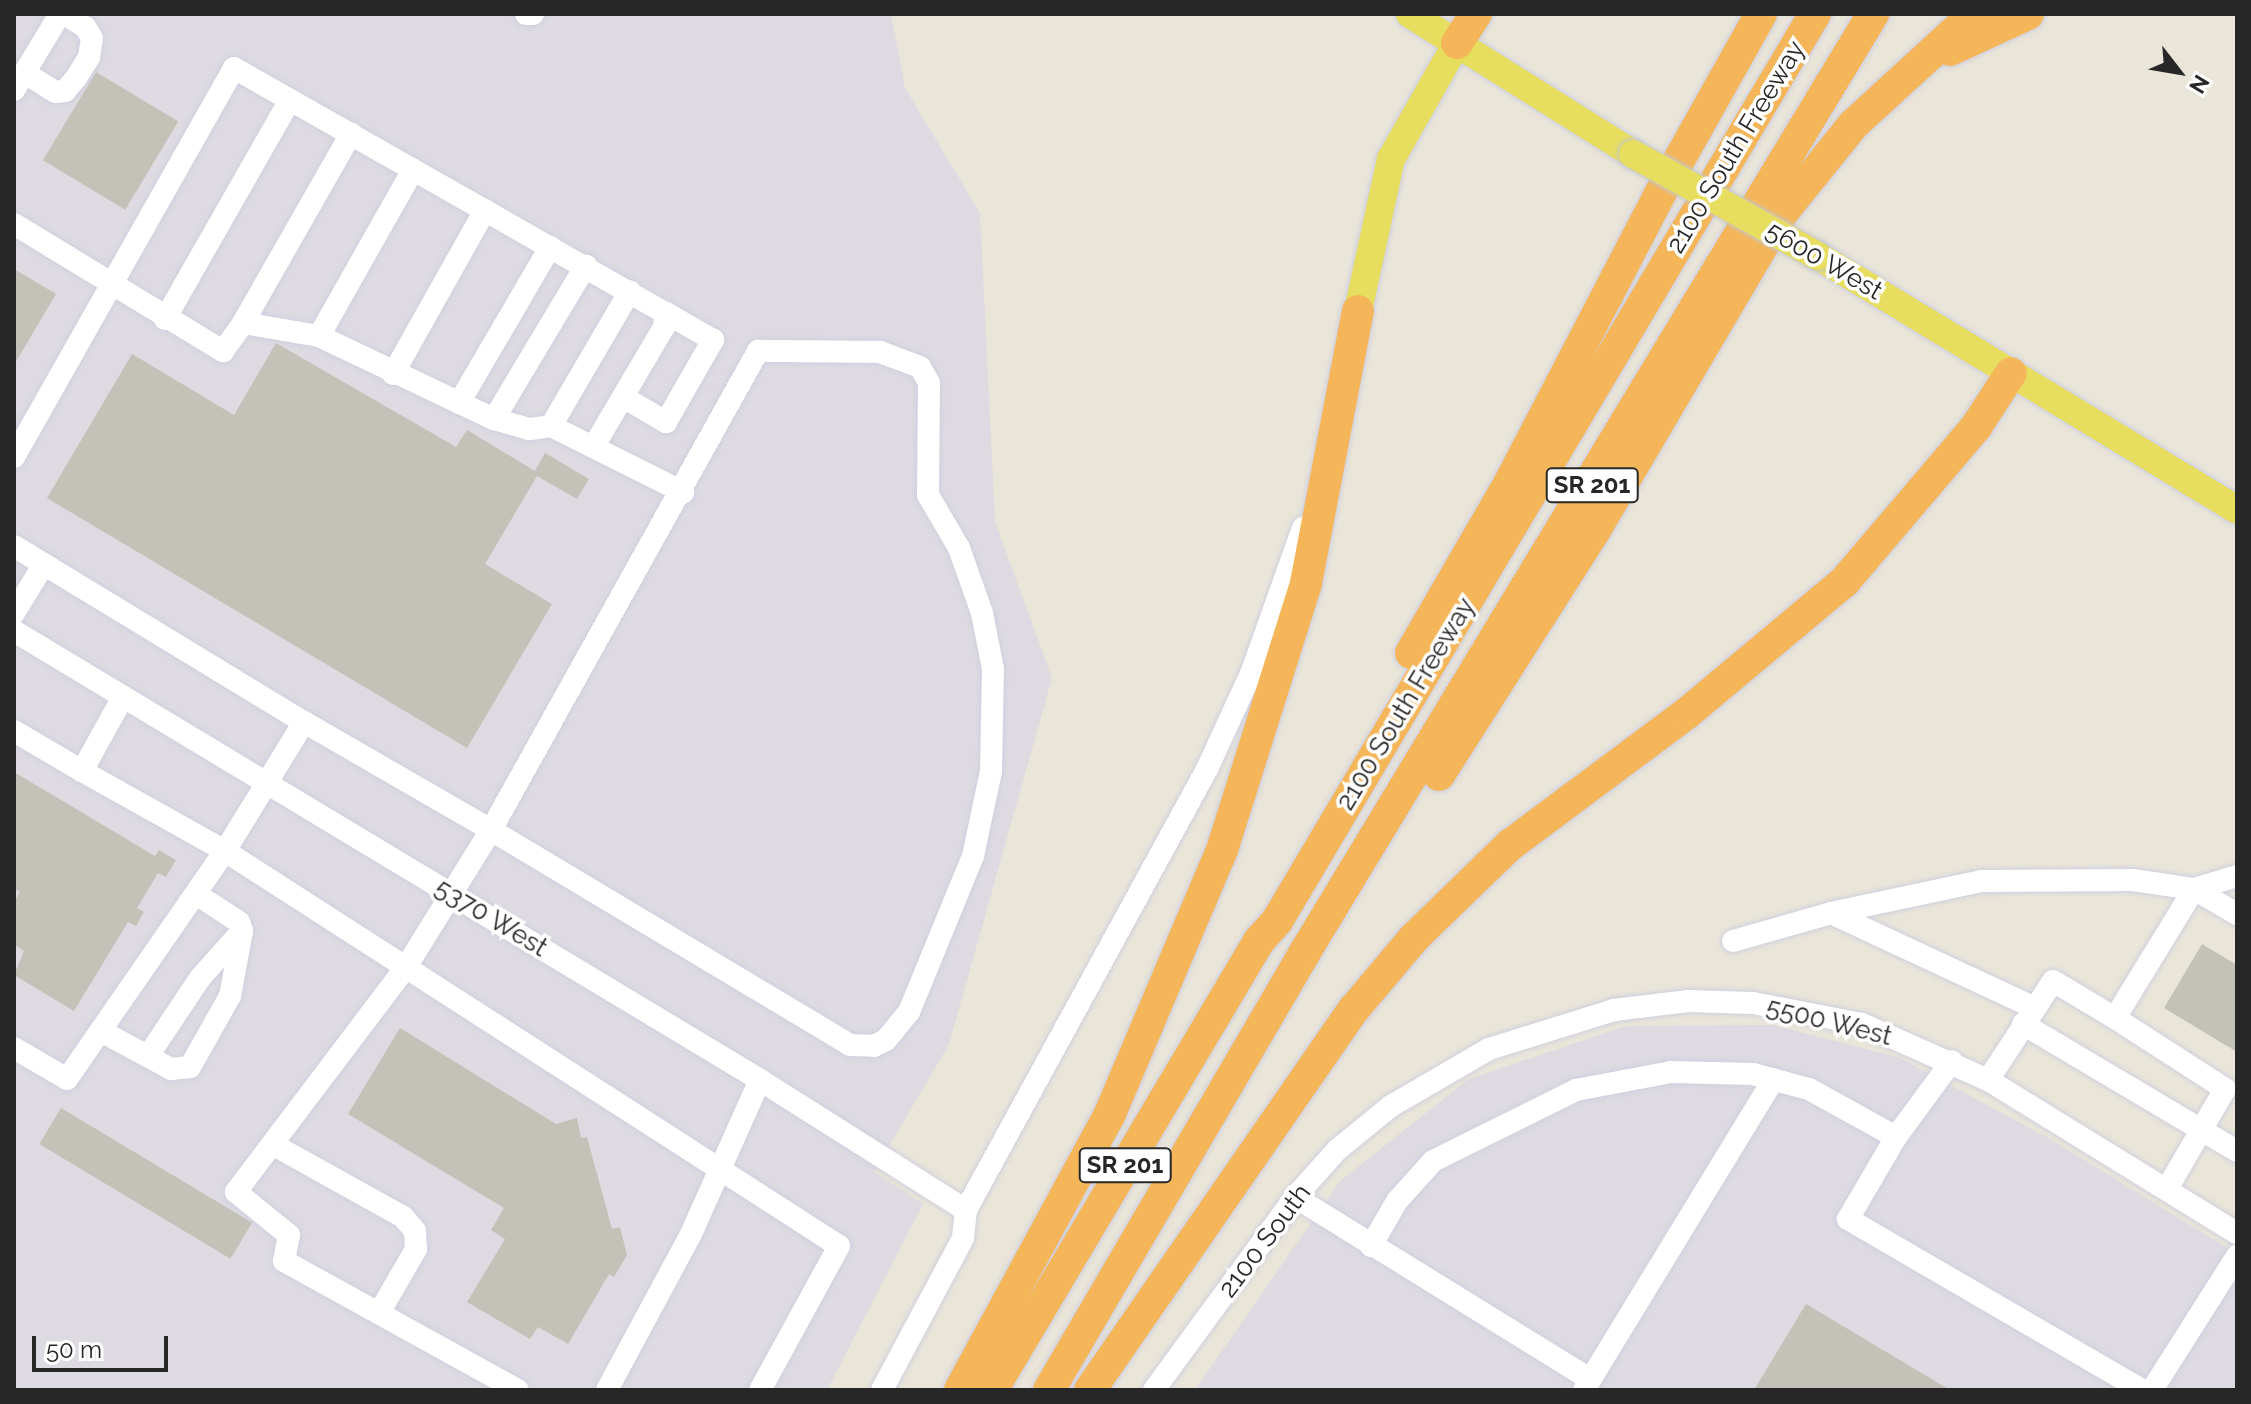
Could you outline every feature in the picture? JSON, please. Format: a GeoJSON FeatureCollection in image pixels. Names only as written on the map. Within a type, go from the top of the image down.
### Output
{"type":"FeatureCollection","features":[{"type":"Feature","properties":{"kind":"highway"},"geometry":{"type":"LineString","coordinates":[[1457,43],[1476,14]]}},
{"type":"Feature","properties":{"kind":"highway"},"geometry":{"type":"LineString","coordinates":[[1259,941],[1378,710],[1510,482],[1638,235],[1761,14]]}},
{"type":"Feature","properties":{"kind":"highway","name":"2100 South Freeway"},"geometry":{"type":"LineString","coordinates":[[992,1390],[1259,941],[1277,921],[1815,14]]}},
{"type":"Feature","properties":{"kind":"highway","name":"2100 South Freeway"},"geometry":{"type":"LineString","coordinates":[[1049,1390],[1305,952],[1873,14]]}},
{"type":"Feature","properties":{"kind":"highway"},"geometry":{"type":"LineString","coordinates":[[1305,952],[1359,900],[1588,541],[1782,213],[1853,125],[1974,14]]}},
{"type":"Feature","properties":{"kind":"highway"},"geometry":{"type":"LineString","coordinates":[[1904,79],[1943,54],[2028,14]]}},
{"type":"Feature","properties":{"kind":"highway"},"geometry":{"type":"LineString","coordinates":[[960,1390],[1109,1116],[1222,850],[1306,583],[1358,311]]}},
{"type":"Feature","properties":{"kind":"highway"},"geometry":{"type":"LineString","coordinates":[[1090,1390],[1355,1008],[1414,938],[1510,845],[1686,714],[1845,581],[1976,427],[2011,373]]}},
{"type":"Feature","properties":{"kind":"main road","name":"5600 West"},"geometry":{"type":"LineString","coordinates":[[1410,14],[1633,154],[1818,256],[2237,510]]}},
{"type":"Feature","properties":{"kind":"main road"},"geometry":{"type":"LineString","coordinates":[[1358,311],[1378,203],[1391,159],[1457,43]]}},
{"type":"Feature","properties":{"kind":"street"},"geometry":{"type":"LineString","coordinates":[[62,14],[85,27],[92,38],[89,57],[76,78],[60,92],[19,82],[62,14]]}},
{"type":"Feature","properties":{"kind":"street"},"geometry":{"type":"LineString","coordinates":[[526,14],[533,14]]}},
{"type":"Feature","properties":{"kind":"street"},"geometry":{"type":"LineString","coordinates":[[14,457],[234,68],[586,265],[713,340],[666,422],[623,397]]}},
{"type":"Feature","properties":{"kind":"street"},"geometry":{"type":"LineString","coordinates":[[165,319],[290,100]]}},
{"type":"Feature","properties":{"kind":"street"},"geometry":{"type":"LineString","coordinates":[[14,224],[165,319],[223,351],[243,323],[351,134]]}},
{"type":"Feature","properties":{"kind":"street"},"geometry":{"type":"LineString","coordinates":[[319,336],[413,170]]}},
{"type":"Feature","properties":{"kind":"street"},"geometry":{"type":"LineString","coordinates":[[393,374],[485,210]]}},
{"type":"Feature","properties":{"kind":"street"},"geometry":{"type":"LineString","coordinates":[[459,403],[550,247]]}},
{"type":"Feature","properties":{"kind":"street"},"geometry":{"type":"LineString","coordinates":[[494,419],[586,265]]}},
{"type":"Feature","properties":{"kind":"street"},"geometry":{"type":"LineString","coordinates":[[551,426],[630,291]]}},
{"type":"Feature","properties":{"kind":"street"},"geometry":{"type":"LineString","coordinates":[[882,1390],[963,1238],[966,1210],[1161,856],[1236,707],[1310,506],[1358,311]]}},
{"type":"Feature","properties":{"kind":"street"},"geometry":{"type":"LineString","coordinates":[[594,446],[664,327],[666,313]]}},
{"type":"Feature","properties":{"kind":"street"},"geometry":{"type":"LineString","coordinates":[[243,323],[319,336],[393,374],[494,419],[530,429],[551,426],[683,492]]}},
{"type":"Feature","properties":{"kind":"street"},"geometry":{"type":"LineString","coordinates":[[14,546],[304,722],[491,830],[850,1045],[874,1046],[886,1040],[909,1012],[973,856],[991,771],[993,669],[982,613],[959,548],[928,495],[929,383],[920,367],[880,352],[758,351],[683,492],[491,830],[406,967],[236,1192],[289,1235],[284,1261],[518,1390]]}},
{"type":"Feature","properties":{"kind":"street"},"geometry":{"type":"LineString","coordinates":[[14,613],[44,564]]}},
{"type":"Feature","properties":{"kind":"street","name":"5370 West"},"geometry":{"type":"LineString","coordinates":[[14,631],[760,1080],[966,1210]]}},
{"type":"Feature","properties":{"kind":"street"},"geometry":{"type":"LineString","coordinates":[[82,771],[123,697]]}},
{"type":"Feature","properties":{"kind":"street"},"geometry":{"type":"LineString","coordinates":[[14,1048],[67,1079],[225,851],[304,722]]}},
{"type":"Feature","properties":{"kind":"street"},"geometry":{"type":"LineString","coordinates":[[14,731],[225,851],[839,1246],[760,1390]]}},
{"type":"Feature","properties":{"kind":"street"},"geometry":{"type":"LineString","coordinates":[[2115,1018],[2194,889],[2237,876]]}},
{"type":"Feature","properties":{"kind":"street"},"geometry":{"type":"LineString","coordinates":[[1733,941],[1831,913],[1982,881],[2133,880],[2194,889],[2237,914]]}},
{"type":"Feature","properties":{"kind":"street"},"geometry":{"type":"LineString","coordinates":[[101,1031],[178,1071],[190,1067],[230,996],[242,931],[239,922],[196,894]]}},
{"type":"Feature","properties":{"kind":"street"},"geometry":{"type":"LineString","coordinates":[[1831,913],[2029,1016],[2200,1130],[2237,1151]]}},
{"type":"Feature","properties":{"kind":"street"},"geometry":{"type":"LineString","coordinates":[[148,1056],[200,978],[242,931]]}},
{"type":"Feature","properties":{"kind":"street"},"geometry":{"type":"LineString","coordinates":[[1988,1080],[2053,981],[2115,1018],[2231,1092],[2200,1130],[2167,1189]]}},
{"type":"Feature","properties":{"kind":"street","name":"5500 West"},"geometry":{"type":"LineString","coordinates":[[1391,1106],[1463,1062],[1547,1027],[1614,1010],[1688,1001],[1800,1009],[1862,1024],[1952,1061],[2237,1233]]}},
{"type":"Feature","properties":{"kind":"street"},"geometry":{"type":"LineString","coordinates":[[1952,1061],[1896,1137],[1848,1219],[2142,1390]]}},
{"type":"Feature","properties":{"kind":"street"},"geometry":{"type":"LineString","coordinates":[[1371,1246],[1397,1201],[1433,1161],[1576,1090],[1671,1072],[1753,1074],[1809,1089],[1896,1137]]}},
{"type":"Feature","properties":{"kind":"street"},"geometry":{"type":"LineString","coordinates":[[1295,1197],[1587,1385],[1774,1079]]}},
{"type":"Feature","properties":{"kind":"street"},"geometry":{"type":"LineString","coordinates":[[607,1390],[691,1234],[718,1167],[760,1080]]}},
{"type":"Feature","properties":{"kind":"street","name":"2100 South"},"geometry":{"type":"LineString","coordinates":[[1154,1390],[1295,1197],[1337,1150],[1391,1106]]}},
{"type":"Feature","properties":{"kind":"street"},"geometry":{"type":"LineString","coordinates":[[272,1144],[411,1224],[416,1249],[379,1313]]}},
{"type":"Feature","properties":{"kind":"street"},"geometry":{"type":"LineString","coordinates":[[2152,1390],[2237,1256]]}},
{"type":"Feature","properties":{"kind":"shaded area"},"geometry":{"type":"Polygon","coordinates":[[[14,14],[891,14],[905,88],[980,213],[995,522],[1052,678],[949,1044],[874,1172],[923,1204],[827,1390],[14,1390],[14,14]]]}},
{"type":"Feature","properties":{"kind":"shaded area"},"geometry":{"type":"Polygon","coordinates":[[[1773,1025],[1900,1058],[2050,1139],[2237,1254],[2237,1390],[1195,1390],[1340,1181],[1469,1079],[1626,1026],[1773,1025]]]}},
{"type":"Feature","properties":{"kind":"building"},"geometry":{"type":"Polygon","coordinates":[[[96,72],[178,121],[125,210],[43,160],[96,72]]]}},
{"type":"Feature","properties":{"kind":"building"},"geometry":{"type":"Polygon","coordinates":[[[14,269],[56,294],[14,365],[14,269]]]}},
{"type":"Feature","properties":{"kind":"building"},"geometry":{"type":"Polygon","coordinates":[[[276,343],[456,447],[467,430],[535,471],[545,453],[589,479],[577,499],[537,476],[485,564],[552,604],[467,748],[47,498],[132,354],[234,415],[276,343]]]}},
{"type":"Feature","properties":{"kind":"building"},"geometry":{"type":"Polygon","coordinates":[[[14,772],[155,856],[159,850],[176,860],[166,877],[158,873],[137,908],[144,912],[136,926],[128,922],[74,1011],[14,975],[24,951],[14,944],[14,902],[20,892],[14,888],[14,772]]]}},
{"type":"Feature","properties":{"kind":"building"},"geometry":{"type":"Polygon","coordinates":[[[2202,944],[2237,965],[2237,1052],[2164,1008],[2202,944]]]}},
{"type":"Feature","properties":{"kind":"building"},"geometry":{"type":"Polygon","coordinates":[[[400,1028],[556,1124],[577,1118],[581,1138],[587,1137],[612,1229],[620,1227],[627,1255],[614,1277],[609,1274],[568,1344],[538,1327],[530,1339],[467,1302],[505,1239],[491,1230],[504,1208],[348,1114],[400,1028]]]}},
{"type":"Feature","properties":{"kind":"building"},"geometry":{"type":"Polygon","coordinates":[[[61,1108],[252,1223],[231,1259],[39,1144],[61,1108]]]}},
{"type":"Feature","properties":{"kind":"building"},"geometry":{"type":"Polygon","coordinates":[[[1806,1304],[1950,1390],[1754,1390],[1806,1304]]]}}]}
